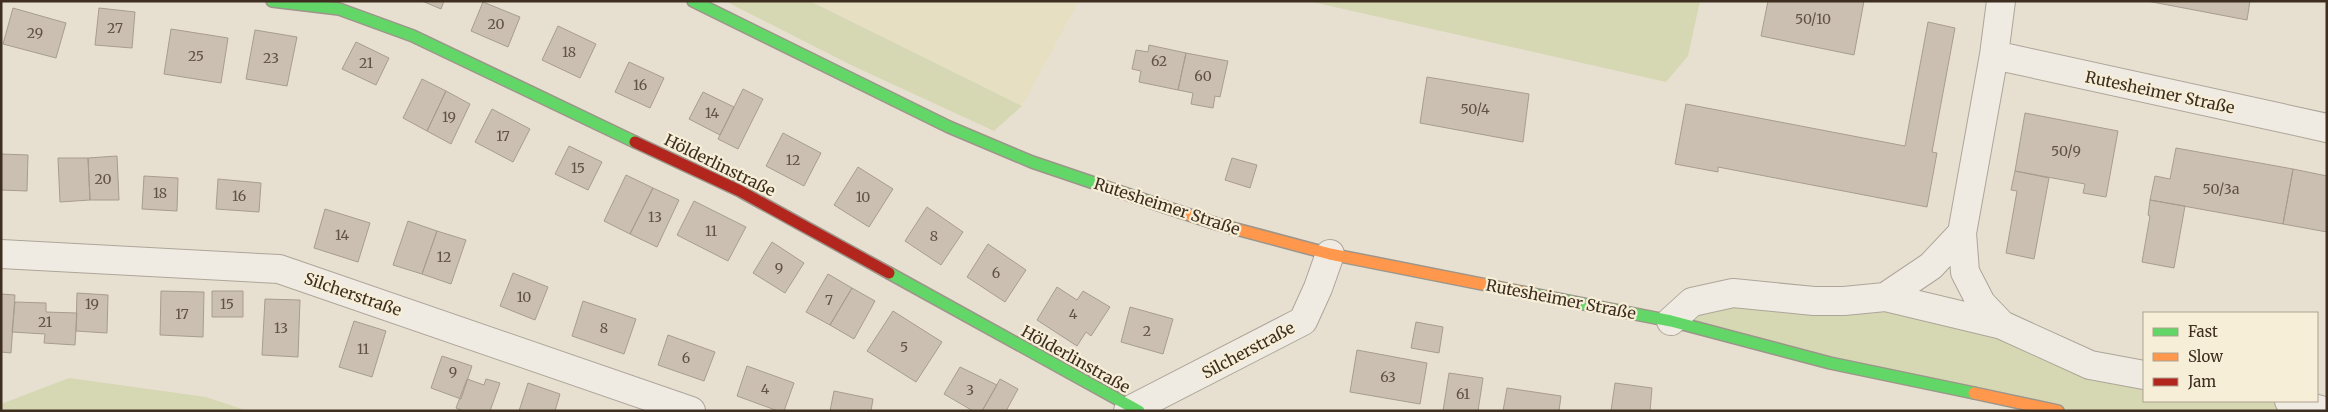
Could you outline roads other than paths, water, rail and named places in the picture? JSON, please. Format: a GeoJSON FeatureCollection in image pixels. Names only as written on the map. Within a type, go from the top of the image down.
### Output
{"type":"FeatureCollection","features":[{"type":"Feature","properties":{"kind":"street","name":"Hölderlinstraße"},"geometry":{"type":"LineString","coordinates":[[272,1],[340,9],[413,36],[740,192],[1133,410]]}},
{"type":"Feature","properties":{"kind":"street","name":"Rutesheimer Straße"},"geometry":{"type":"LineString","coordinates":[[693,1],[949,127],[1032,162],[1217,224],[1330,254],[1671,321],[1830,363],[2058,411]]}},
{"type":"Feature","properties":{"kind":"street"},"geometry":{"type":"LineString","coordinates":[[2001,1],[1994,55],[1962,233],[1965,272],[1982,303],[2002,325]]}},
{"type":"Feature","properties":{"kind":"street","name":"Rutesheimer Straße"},"geometry":{"type":"LineString","coordinates":[[1994,55],[2327,128]]}},
{"type":"Feature","properties":{"kind":"street"},"geometry":{"type":"LineString","coordinates":[[1884,297],[1931,266],[1962,233]]}},
{"type":"Feature","properties":{"kind":"street","name":"Silcherstraße"},"geometry":{"type":"LineString","coordinates":[[1,254],[279,269],[691,411]]}},
{"type":"Feature","properties":{"kind":"street","name":"Silcherstraße"},"geometry":{"type":"LineString","coordinates":[[1133,410],[1303,321],[1318,288],[1330,254]]}},
{"type":"Feature","properties":{"kind":"street"},"geometry":{"type":"LineString","coordinates":[[1671,321],[1692,302],[1733,294],[1814,301],[1844,301],[1884,297],[2002,325],[2090,365],[2143,375]]}},
{"type":"Feature","properties":{"kind":"street"},"geometry":{"type":"LineString","coordinates":[[2292,402],[2324,411]]}}]}
